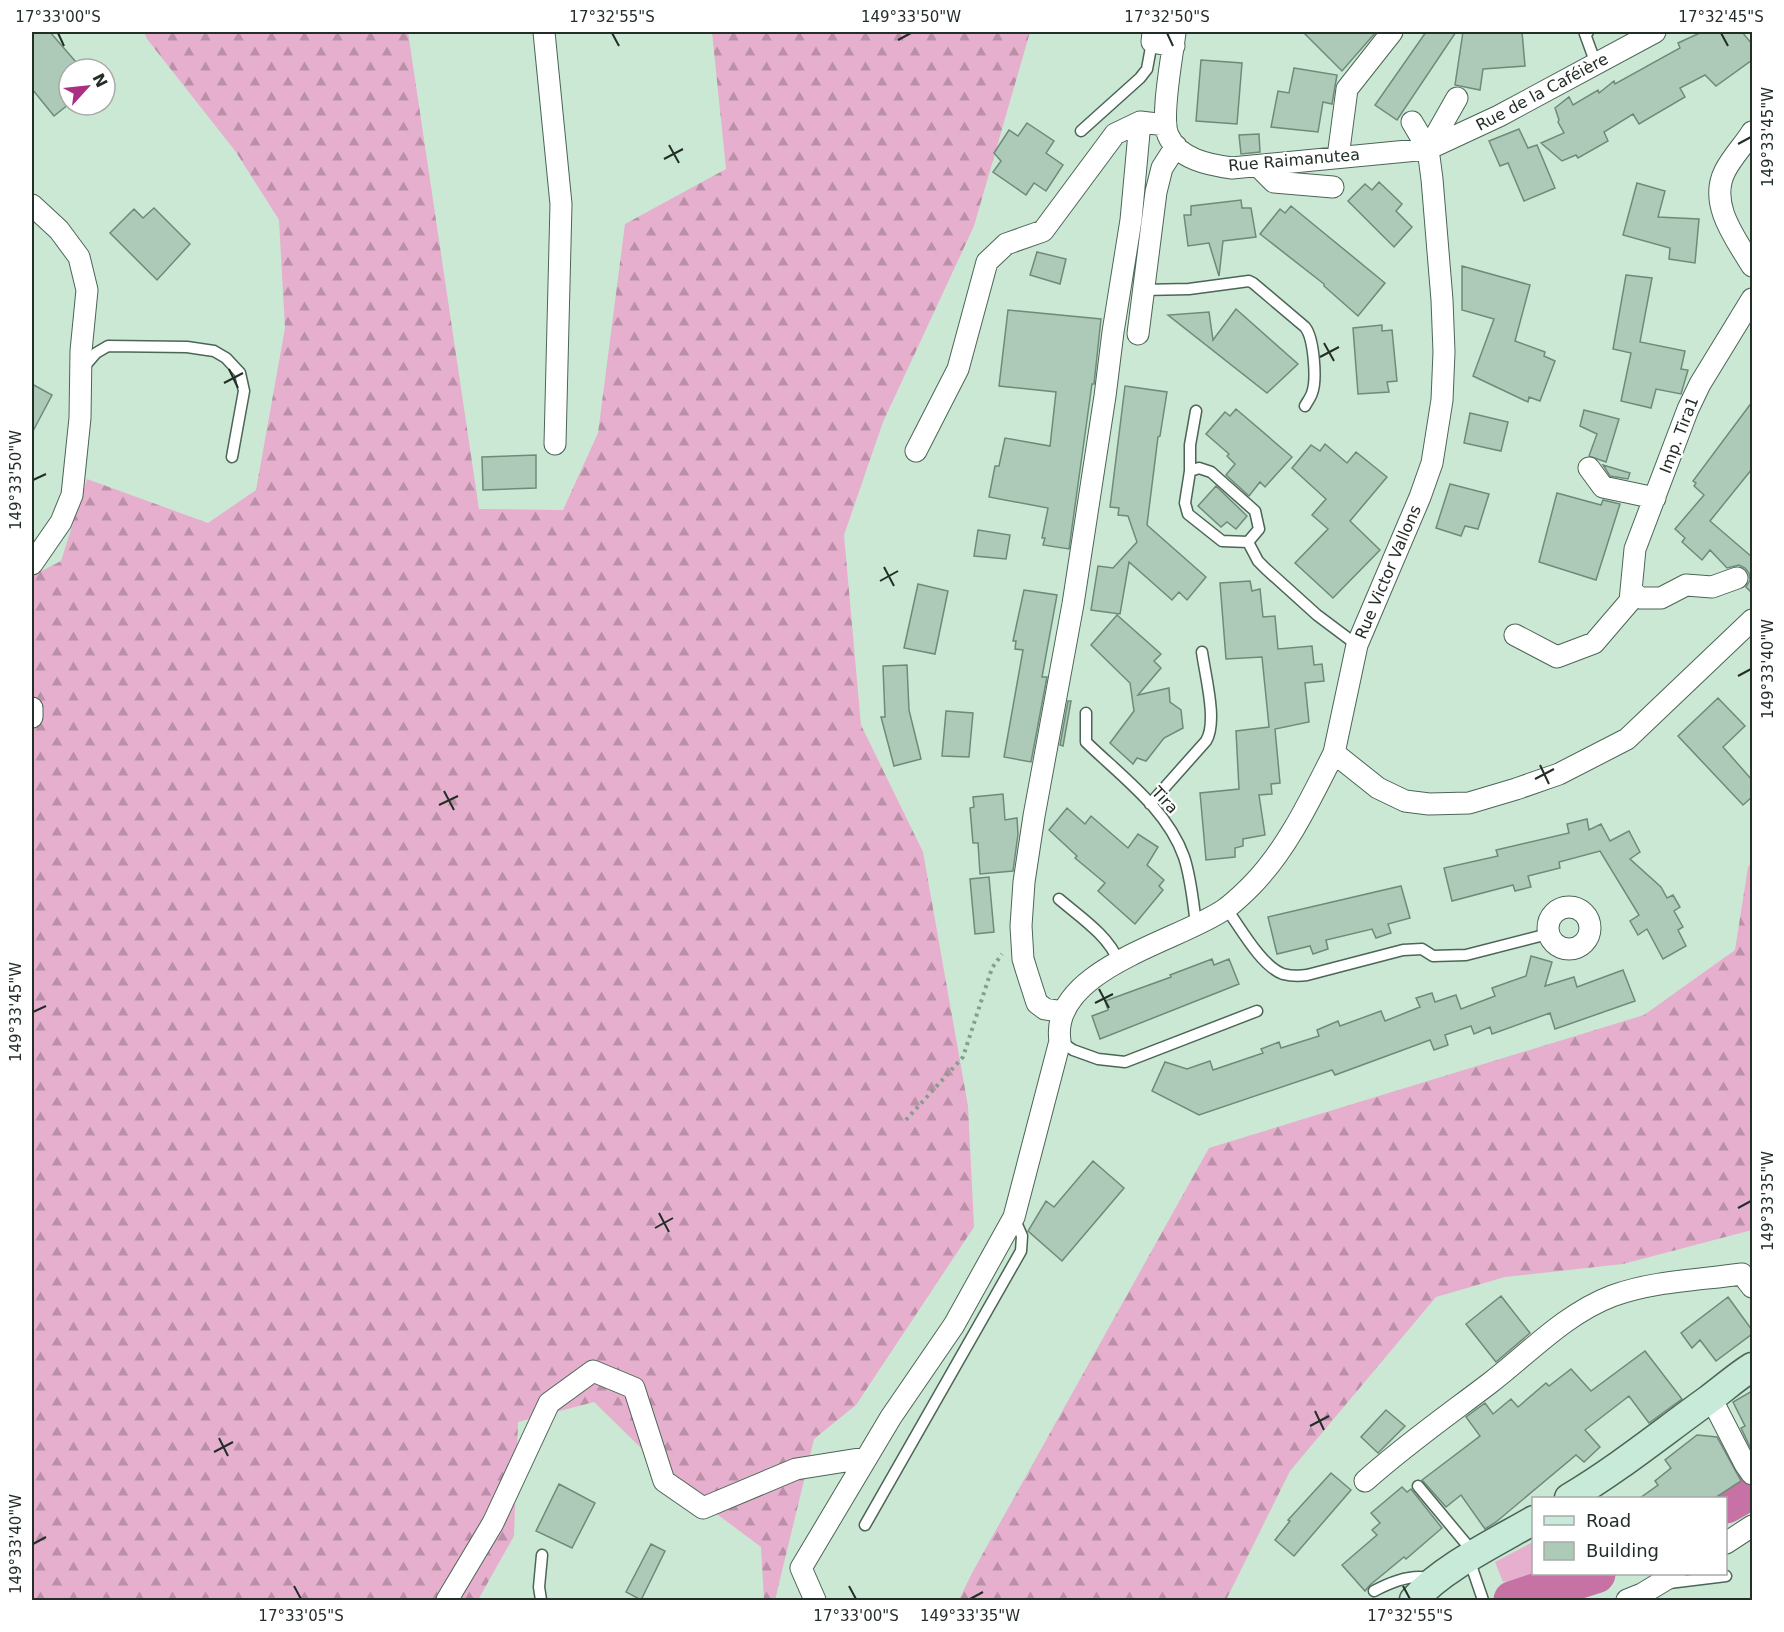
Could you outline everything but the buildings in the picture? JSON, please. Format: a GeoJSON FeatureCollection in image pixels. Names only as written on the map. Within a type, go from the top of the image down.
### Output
{"type":"FeatureCollection","features":[{"type":"Feature","properties":{"kind":"main road"},"geometry":{"type":"LineString","coordinates":[[1571,1497],[1621,1465],[1752,1367]]}},
{"type":"Feature","properties":{"kind":"main road"},"geometry":{"type":"LineString","coordinates":[[1423,1591],[1472,1557],[1532,1522]]}},
{"type":"Feature","properties":{"kind":"street"},"geometry":{"type":"LineString","coordinates":[[544,32],[561,204],[555,444]]}},
{"type":"Feature","properties":{"kind":"street"},"geometry":{"type":"LineString","coordinates":[[1338,157],[1347,89],[1392,32]]}},
{"type":"Feature","properties":{"kind":"street","name":"Rue de la Caféière"},"geometry":{"type":"LineString","coordinates":[[1428,149],[1499,116],[1655,32]]}},
{"type":"Feature","properties":{"kind":"street"},"geometry":{"type":"LineString","coordinates":[[1138,334],[1156,192],[1162,168],[1176,146],[1167,134],[1165,117],[1174,39],[1153,37]]}},
{"type":"Feature","properties":{"kind":"street"},"geometry":{"type":"LineString","coordinates":[[1412,122],[1428,149],[1457,98]]}},
{"type":"Feature","properties":{"kind":"street"},"geometry":{"type":"LineString","coordinates":[[916,451],[958,369],[987,262],[1006,244],[1043,231],[1115,134],[1140,122],[1166,125]]}},
{"type":"Feature","properties":{"kind":"street"},"geometry":{"type":"LineString","coordinates":[[815,1600],[801,1568],[865,1458],[927,1362],[954,1325],[1014,1217],[1060,1041],[1058,1031],[1064,1012],[1045,1009],[1037,1003],[1023,959],[1021,926],[1024,882],[1073,604],[1105,396],[1131,220],[1140,122]]}},
{"type":"Feature","properties":{"kind":"street"},"geometry":{"type":"LineString","coordinates":[[1752,132],[1726,171],[1718,192],[1728,226],[1752,266]]}},
{"type":"Feature","properties":{"kind":"street","name":"Rue Raimanutea"},"geometry":{"type":"LineString","coordinates":[[1176,146],[1205,165],[1232,168],[1428,149]]}},
{"type":"Feature","properties":{"kind":"street","name":"Rue Victor Vallons"},"geometry":{"type":"LineString","coordinates":[[1064,1012],[1066,1005],[1080,989],[1119,962],[1226,908],[1253,884],[1285,843],[1334,753],[1357,645],[1384,585],[1432,463],[1442,400],[1444,352],[1442,300],[1428,149]]}},
{"type":"Feature","properties":{"kind":"street"},"geometry":{"type":"LineString","coordinates":[[1258,166],[1274,182],[1333,188]]}},
{"type":"Feature","properties":{"kind":"street"},"geometry":{"type":"LineString","coordinates":[[32,205],[59,230],[78,257],[87,290],[80,418],[72,495],[61,522],[32,564]]}},
{"type":"Feature","properties":{"kind":"street","name":"Imp. Tira1"},"geometry":{"type":"LineString","coordinates":[[1632,587],[1635,549],[1688,409],[1700,384],[1752,299]]}},
{"type":"Feature","properties":{"kind":"street"},"geometry":{"type":"LineString","coordinates":[[1589,468],[1603,487],[1655,498]]}},
{"type":"Feature","properties":{"kind":"street"},"geometry":{"type":"LineString","coordinates":[[1632,587],[1640,598],[1661,598],[1686,585],[1712,587],[1737,578]]}},
{"type":"Feature","properties":{"kind":"street"},"geometry":{"type":"LineString","coordinates":[[1515,635],[1557,657],[1594,643],[1630,601],[1632,587]]}},
{"type":"Feature","properties":{"kind":"street"},"geometry":{"type":"LineString","coordinates":[[1334,753],[1378,788],[1405,801],[1430,804],[1469,803],[1516,789],[1559,774],[1627,739],[1752,620]]}},
{"type":"Feature","properties":{"kind":"street"},"geometry":{"type":"LineString","coordinates":[[32,708],[32,717]]}},
{"type":"Feature","properties":{"kind":"street"},"geometry":{"type":"LineString","coordinates":[[1365,1481],[1398,1451],[1579,1312],[1613,1296],[1655,1285],[1749,1276]]}},
{"type":"Feature","properties":{"kind":"street"},"geometry":{"type":"LineString","coordinates":[[447,1600],[493,1523],[549,1403],[593,1371],[634,1388],[664,1481],[703,1508],[796,1469],[865,1458]]}},
{"type":"Feature","properties":{"kind":"street"},"geometry":{"type":"LineString","coordinates":[[1711,1398],[1752,1474]]}},
{"type":"Feature","properties":{"kind":"street"},"geometry":{"type":"LineString","coordinates":[[1727,1542],[1752,1526]]}},
{"type":"Feature","properties":{"kind":"street"},"geometry":{"type":"LineString","coordinates":[[1627,1600],[1673,1575]]}},
{"type":"Feature","properties":{"kind":"lane"},"geometry":{"type":"LineString","coordinates":[[1588,32],[1586,34],[1596,64]]}},
{"type":"Feature","properties":{"kind":"lane"},"geometry":{"type":"LineString","coordinates":[[1081,131],[1140,78],[1146,69],[1153,37]]}},
{"type":"Feature","properties":{"kind":"lane"},"geometry":{"type":"LineString","coordinates":[[1143,290],[1190,289],[1249,281],[1253,283],[1310,333],[1313,350],[1313,392],[1305,406]]}},
{"type":"Feature","properties":{"kind":"lane"},"geometry":{"type":"LineString","coordinates":[[81,370],[96,353],[108,346],[187,347],[214,351],[226,358],[240,373],[244,391],[232,457]]}},
{"type":"Feature","properties":{"kind":"lane"},"geometry":{"type":"LineString","coordinates":[[1196,411],[1190,445],[1190,471],[1185,503],[1188,514],[1222,541],[1248,542]]}},
{"type":"Feature","properties":{"kind":"lane"},"geometry":{"type":"LineString","coordinates":[[1190,471],[1199,468],[1211,472],[1255,511],[1259,529],[1248,542]]}},
{"type":"Feature","properties":{"kind":"lane"},"geometry":{"type":"LineString","coordinates":[[1248,542],[1258,561],[1266,569],[1317,615],[1357,645]]}},
{"type":"Feature","properties":{"kind":"lane"},"geometry":{"type":"LineString","coordinates":[[1150,804],[1211,734],[1202,652]]}},
{"type":"Feature","properties":{"kind":"lane","name":"Tira"},"geometry":{"type":"LineString","coordinates":[[1086,713],[1086,742],[1170,826],[1184,858],[1196,924]]}},
{"type":"Feature","properties":{"kind":"lane"},"geometry":{"type":"LineString","coordinates":[[1059,899],[1104,938],[1114,950],[1119,962]]}},
{"type":"Feature","properties":{"kind":"lane"},"geometry":{"type":"LineString","coordinates":[[1226,908],[1260,956],[1270,966],[1282,974],[1297,976],[1403,950],[1422,949],[1433,956],[1466,955],[1548,934]]}},
{"type":"Feature","properties":{"kind":"lane"},"geometry":{"type":"LineString","coordinates":[[1060,1041],[1073,1050],[1098,1059],[1125,1062],[1257,1011]]}},
{"type":"Feature","properties":{"kind":"lane"},"geometry":{"type":"LineString","coordinates":[[865,1525],[1021,1251],[1022,1236],[1014,1217]]}},
{"type":"Feature","properties":{"kind":"lane"},"geometry":{"type":"LineString","coordinates":[[1418,1486],[1472,1557],[1483,1600]]}},
{"type":"Feature","properties":{"kind":"lane"},"geometry":{"type":"LineString","coordinates":[[541,1600],[539,1587],[542,1555]]}},
{"type":"Feature","properties":{"kind":"lane"},"geometry":{"type":"LineString","coordinates":[[1656,1585],[1726,1576]]}},
{"type":"Feature","properties":{"kind":"lane"},"geometry":{"type":"LineString","coordinates":[[1374,1591],[1408,1578],[1426,1577],[1423,1591]]}},
{"type":"Feature","properties":{"kind":"path"},"geometry":{"type":"LineString","coordinates":[[906,1120],[963,1057],[992,968],[1021,926]]}},
{"type":"Feature","properties":{"kind":"green space"},"geometry":{"type":"Polygon","coordinates":[[[144,32],[408,32],[479,509],[563,510],[598,433],[625,224],[726,169],[712,32],[1030,32],[974,226],[883,422],[844,535],[861,725],[923,852],[968,1106],[974,1227],[856,1405],[814,1439],[775,1600],[764,1600],[761,1547],[682,1488],[594,1402],[518,1422],[514,1536],[478,1600],[32,1600],[32,576],[61,561],[87,479],[208,523],[256,490],[285,328],[279,220],[236,152],[147,39],[144,32]]]}},
{"type":"Feature","properties":{"kind":"green space"},"geometry":{"type":"Polygon","coordinates":[[[1752,861],[1752,1230],[1623,1264],[1505,1277],[1436,1297],[1290,1471],[1226,1600],[959,1600],[1209,1148],[1644,1015],[1735,950],[1748,867],[1752,861]]]}},
{"type":"Feature","properties":{"kind":"green space"},"geometry":{"type":"Polygon","coordinates":[[[1532,1543],[1533,1575],[1503,1582],[1495,1562],[1532,1543]]]}},
{"type":"Feature","properties":{"kind":"waterway"},"geometry":{"type":"LineString","coordinates":[[1727,1503],[1752,1489]]}},
{"type":"Feature","properties":{"kind":"waterway"},"geometry":{"type":"LineString","coordinates":[[1513,1600],[1593,1575]]}}]}
